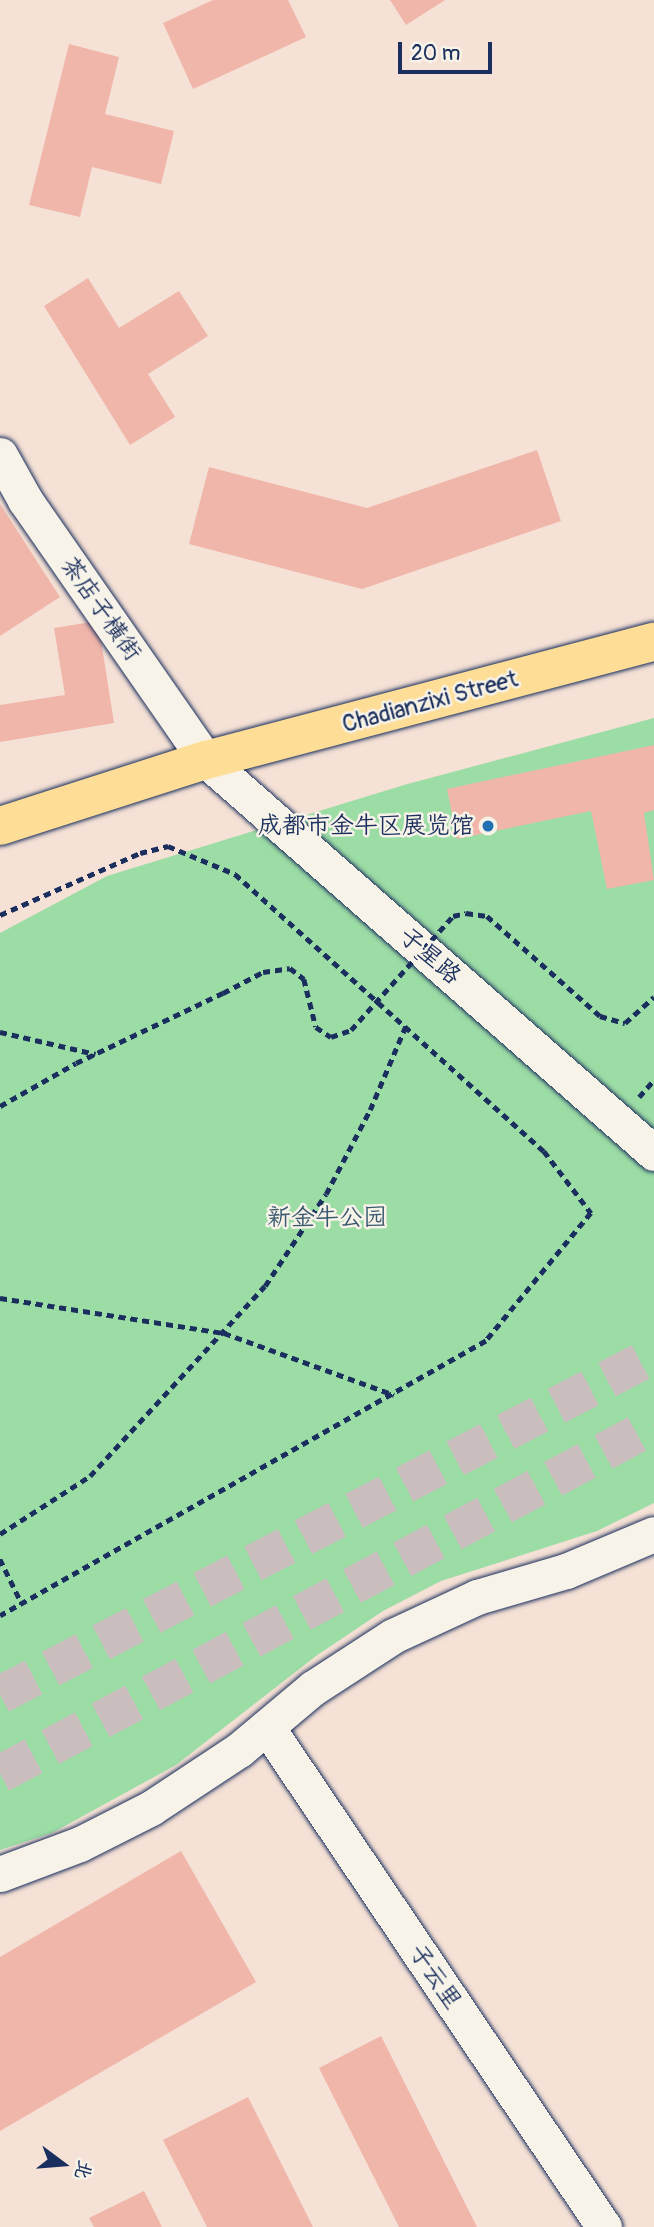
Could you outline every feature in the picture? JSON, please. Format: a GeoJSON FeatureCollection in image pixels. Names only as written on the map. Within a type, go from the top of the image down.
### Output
{"type":"FeatureCollection","features":[{"type":"Feature","properties":{"kind":"main road","name":"Chadianzixi Street"},"geometry":{"type":"LineString","coordinates":[[0,826],[206,760],[654,642]]}},
{"type":"Feature","properties":{"kind":"street","name":"茶店子横街"},"geometry":{"type":"LineString","coordinates":[[0,455],[25,500],[206,760]]}},
{"type":"Feature","properties":{"kind":"street","name":"子星路"},"geometry":{"type":"LineString","coordinates":[[206,760],[654,1153]]}},
{"type":"Feature","properties":{"kind":"street"},"geometry":{"type":"LineString","coordinates":[[0,1874],[80,1844],[150,1808],[267,1727],[313,1688],[393,1636],[477,1597],[566,1571],[654,1534]]}},
{"type":"Feature","properties":{"kind":"street","name":"子云里"},"geometry":{"type":"LineString","coordinates":[[267,1727],[604,2227]]}},
{"type":"Feature","properties":{"kind":"path"},"geometry":{"type":"LineString","coordinates":[[0,915],[140,853],[168,846],[235,874],[544,1151],[591,1213],[486,1342],[0,1616]]}},
{"type":"Feature","properties":{"kind":"path"},"geometry":{"type":"LineString","coordinates":[[0,1106],[95,1054],[263,972],[290,968],[304,979],[316,1027],[331,1037],[351,1030],[453,915],[466,913],[487,916],[600,1016],[625,1023],[654,997]]}},
{"type":"Feature","properties":{"kind":"path"},"geometry":{"type":"LineString","coordinates":[[0,1534],[90,1476],[265,1286],[326,1194],[370,1110],[406,1025]]}},
{"type":"Feature","properties":{"kind":"path"},"geometry":{"type":"LineString","coordinates":[[0,1032],[95,1054]]}},
{"type":"Feature","properties":{"kind":"path"},"geometry":{"type":"LineString","coordinates":[[0,1298],[224,1333],[394,1395]]}},
{"type":"Feature","properties":{"kind":"path"},"geometry":{"type":"LineString","coordinates":[[0,1559],[22,1604]]}},
{"type":"Feature","properties":{"kind":"green space","name":"新金牛公园"},"geometry":{"type":"Polygon","coordinates":[[[654,718],[654,1503],[597,1531],[441,1581],[383,1611],[316,1656],[176,1765],[52,1833],[0,1850],[0,933],[107,876],[404,785],[654,718]]]}},
{"type":"Feature","properties":{"kind":"building"},"geometry":{"type":"Polygon","coordinates":[[[213,0],[288,0],[306,37],[193,89],[163,23],[213,0]]]}},
{"type":"Feature","properties":{"kind":"building"},"geometry":{"type":"Polygon","coordinates":[[[390,0],[445,0],[406,25],[390,0]]]}},
{"type":"Feature","properties":{"kind":"building"},"geometry":{"type":"Polygon","coordinates":[[[69,44],[119,57],[105,114],[174,131],[161,184],[92,167],[80,217],[29,205],[69,44]]]}},
{"type":"Feature","properties":{"kind":"building"},"geometry":{"type":"Polygon","coordinates":[[[88,278],[119,328],[179,291],[208,336],[148,374],[175,417],[130,445],[44,306],[88,278]]]}},
{"type":"Feature","properties":{"kind":"building"},"geometry":{"type":"Polygon","coordinates":[[[537,450],[561,521],[362,589],[189,544],[209,467],[367,508],[537,450]]]}},
{"type":"Feature","properties":{"kind":"building"},"geometry":{"type":"Polygon","coordinates":[[[0,504],[60,597],[0,636],[0,504]]]}},
{"type":"Feature","properties":{"kind":"building"},"geometry":{"type":"Polygon","coordinates":[[[98,621],[114,723],[0,742],[0,705],[65,695],[54,628],[98,621]]]}},
{"type":"Feature","properties":{"kind":"building","name":"成都市金牛区展览馆"},"geometry":{"type":"Polygon","coordinates":[[[654,745],[654,810],[644,813],[654,880],[607,889],[591,811],[457,839],[447,789],[654,745]]]}},
{"type":"Feature","properties":{"kind":"building"},"geometry":{"type":"Polygon","coordinates":[[[181,1851],[256,1982],[0,2131],[0,1957],[181,1851]]]}},
{"type":"Feature","properties":{"kind":"building"},"geometry":{"type":"Polygon","coordinates":[[[381,2036],[477,2227],[399,2227],[319,2068],[381,2036]]]}},
{"type":"Feature","properties":{"kind":"building"},"geometry":{"type":"Polygon","coordinates":[[[248,2097],[313,2227],[207,2227],[163,2140],[248,2097]]]}},
{"type":"Feature","properties":{"kind":"building"},"geometry":{"type":"Polygon","coordinates":[[[144,2191],[162,2227],[94,2227],[89,2218],[144,2191]]]}},
{"type":"Feature","properties":{"kind":"tunnel"},"geometry":{"type":"LineString","coordinates":[[0,1695],[654,1355]]}},
{"type":"Feature","properties":{"kind":"tunnel"},"geometry":{"type":"LineString","coordinates":[[0,1774],[654,1425]]}},
{"type":"Feature","properties":{"kind":"place","name":"成都市金牛区展览馆"},"geometry":{"type":"Point","coordinates":[488,826]}}]}
